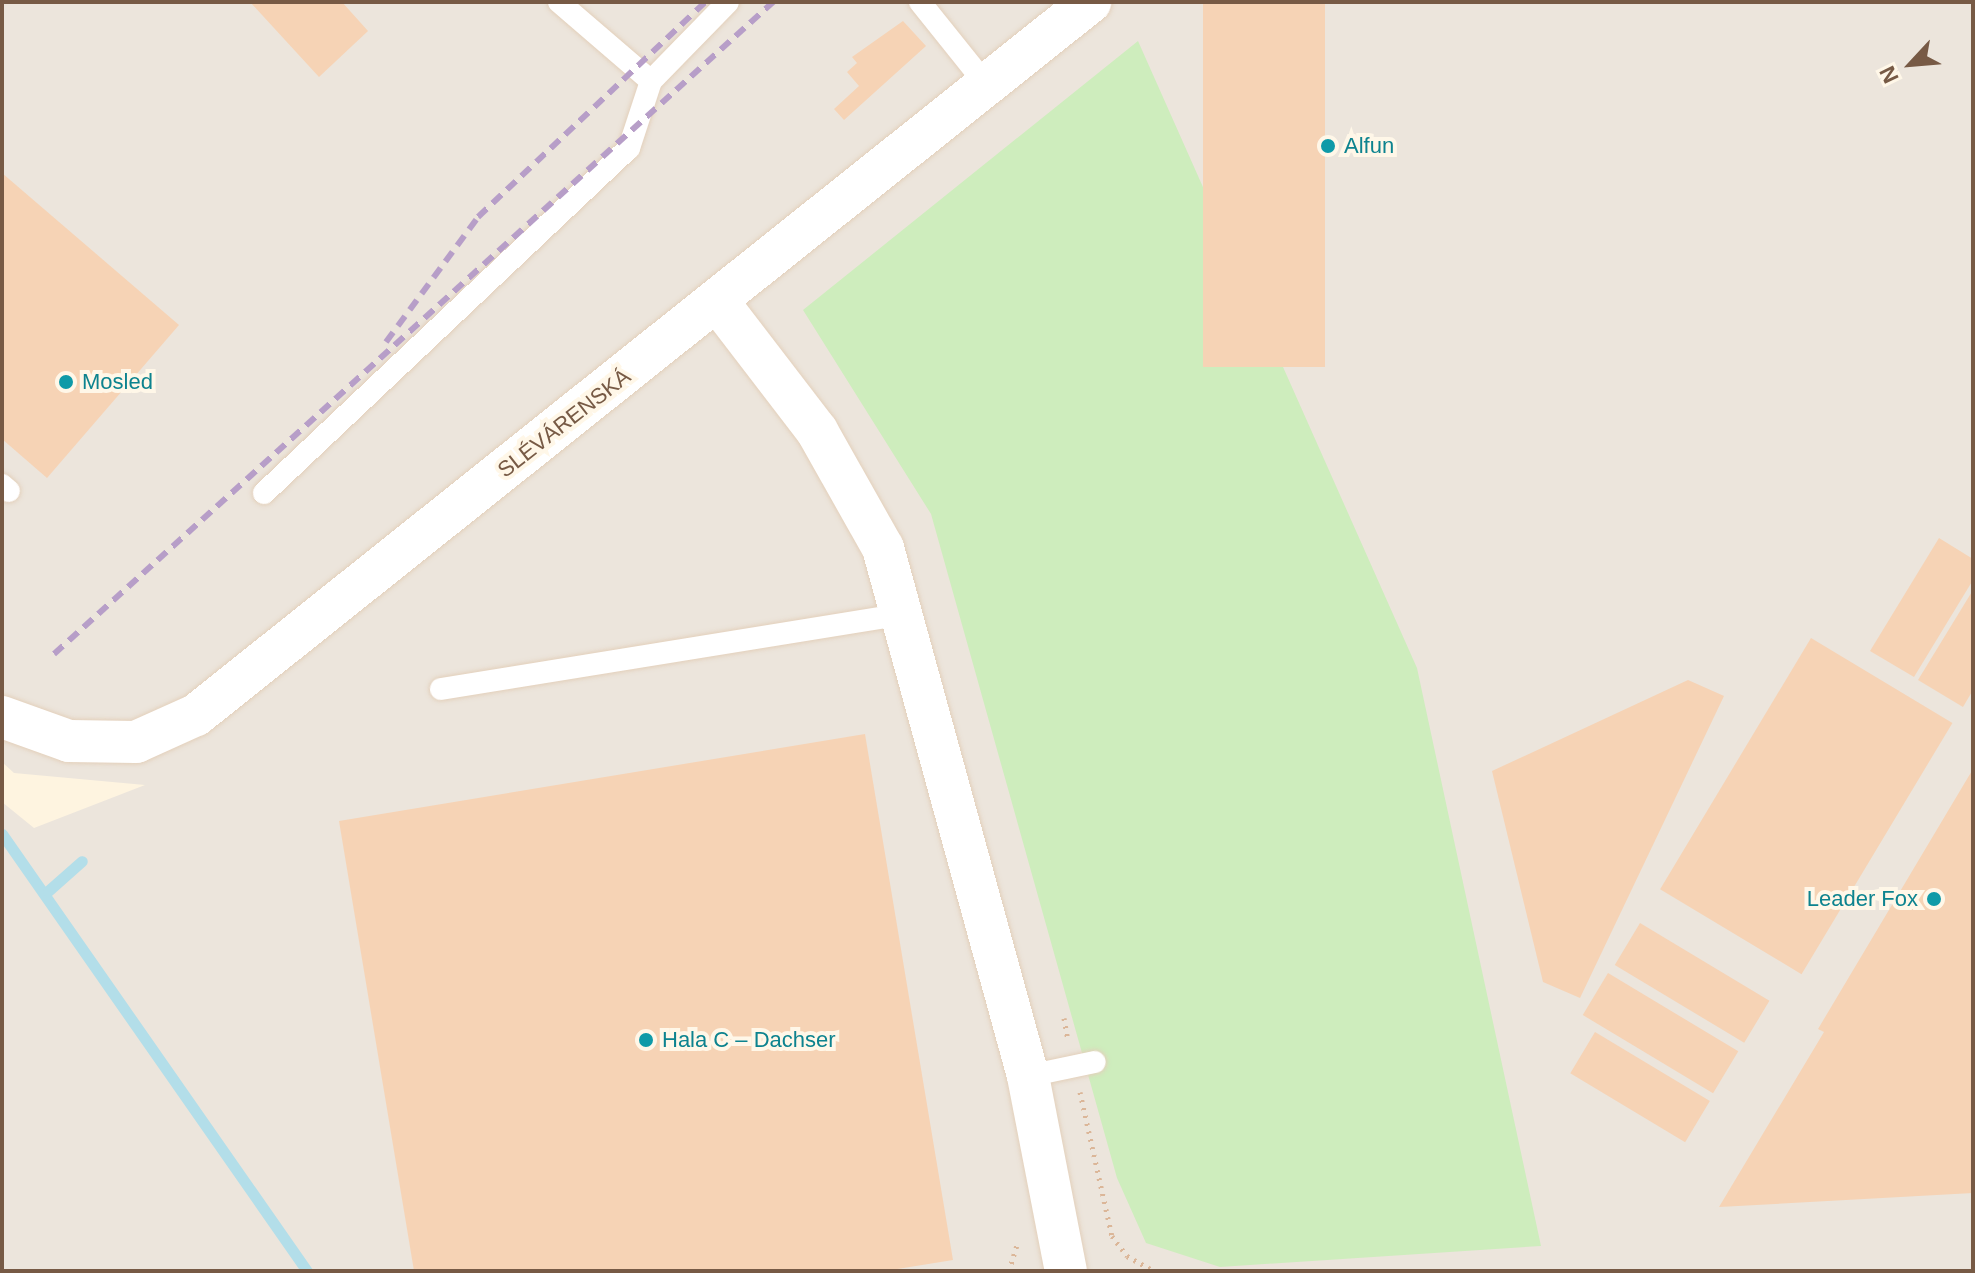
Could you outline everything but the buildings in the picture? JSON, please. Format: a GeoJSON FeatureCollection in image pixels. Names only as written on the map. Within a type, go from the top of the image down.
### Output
{"type":"FeatureCollection","features":[{"type":"Feature","properties":{"kind":"street","name":"SLÉVÁRENSKÁ"},"geometry":{"type":"LineString","coordinates":[[2,717],[69,741],[136,742],[196,715],[989,88],[1090,2]]}},
{"type":"Feature","properties":{"kind":"street"},"geometry":{"type":"LineString","coordinates":[[718,302],[853,486],[905,614],[1028,1076],[1066,1271]]}},
{"type":"Feature","properties":{"kind":"lane"},"geometry":{"type":"LineString","coordinates":[[559,2],[651,81]]}},
{"type":"Feature","properties":{"kind":"lane"},"geometry":{"type":"LineString","coordinates":[[264,493],[629,148],[651,81],[728,2]]}},
{"type":"Feature","properties":{"kind":"lane"},"geometry":{"type":"LineString","coordinates":[[920,2],[989,88]]}},
{"type":"Feature","properties":{"kind":"lane"},"geometry":{"type":"LineString","coordinates":[[441,689],[905,614]]}},
{"type":"Feature","properties":{"kind":"lane"},"geometry":{"type":"LineString","coordinates":[[1028,1076],[1085,1064]]}},
{"type":"Feature","properties":{"kind":"path"},"geometry":{"type":"LineString","coordinates":[[1064,1018],[1085,1064],[1108,1225],[1127,1256],[1154,1271]]}},
{"type":"Feature","properties":{"kind":"shaded area"},"geometry":{"type":"Polygon","coordinates":[[[2,2],[1973,2],[1973,1271],[2,1271],[2,802],[34,828],[145,785],[14,773],[2,762],[2,2]]]}},
{"type":"Feature","properties":{"kind":"green space"},"geometry":{"type":"Polygon","coordinates":[[[1138,41],[1417,668],[1541,1246],[1220,1267],[1146,1243],[1117,1178],[931,514],[803,310],[1138,41]]]}},
{"type":"Feature","properties":{"kind":"waterway"},"geometry":{"type":"LineString","coordinates":[[2,834],[307,1271]]}},
{"type":"Feature","properties":{"kind":"waterway"},"geometry":{"type":"LineString","coordinates":[[48,891],[82,861]]}},
{"type":"Feature","properties":{"kind":"railway"},"geometry":{"type":"LineString","coordinates":[[386,342],[478,217],[705,2]]}},
{"type":"Feature","properties":{"kind":"railway"},"geometry":{"type":"LineString","coordinates":[[54,654],[773,2]]}},
{"type":"Feature","properties":{"kind":"place","name":"Alfun"},"geometry":{"type":"Point","coordinates":[1328,146]}},
{"type":"Feature","properties":{"kind":"place","name":"Mosled"},"geometry":{"type":"Point","coordinates":[66,382]}},
{"type":"Feature","properties":{"kind":"place","name":"Leader Fox"},"geometry":{"type":"Point","coordinates":[1934,899]}},
{"type":"Feature","properties":{"kind":"place","name":"Hala C – Dachser"},"geometry":{"type":"Point","coordinates":[646,1040]}}]}
